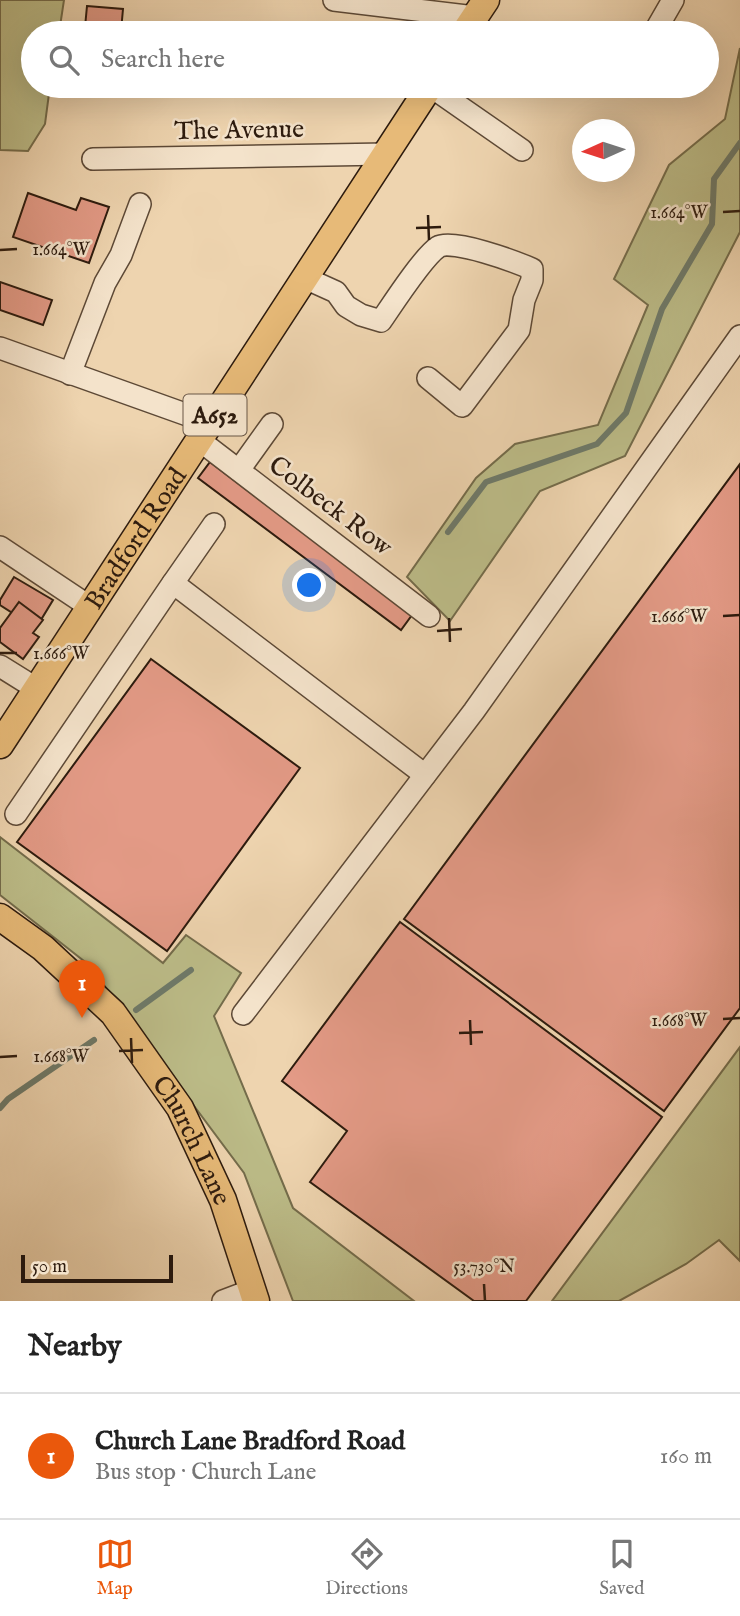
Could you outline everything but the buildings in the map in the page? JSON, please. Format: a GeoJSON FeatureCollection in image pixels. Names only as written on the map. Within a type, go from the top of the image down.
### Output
{"type":"FeatureCollection","features":[{"type":"Feature","properties":{"kind":"main road","name":"Bradford Road"},"geometry":{"type":"LineString","coordinates":[[0,745],[422,98]]}},
{"type":"Feature","properties":{"kind":"main road","name":"Church Lane"},"geometry":{"type":"LineString","coordinates":[[0,917],[43,948],[113,1013],[180,1108],[223,1200],[254,1295]]}},
{"type":"Feature","properties":{"kind":"street"},"geometry":{"type":"LineString","coordinates":[[334,0],[475,17]]}},
{"type":"Feature","properties":{"kind":"street"},"geometry":{"type":"LineString","coordinates":[[661,21],[673,0]]}},
{"type":"Feature","properties":{"kind":"street"},"geometry":{"type":"LineString","coordinates":[[448,98],[522,149]]}},
{"type":"Feature","properties":{"kind":"street","name":"The Avenue"},"geometry":{"type":"LineString","coordinates":[[93,159],[386,155]]}},
{"type":"Feature","properties":{"kind":"street"},"geometry":{"type":"LineString","coordinates":[[70,374],[140,204]]}},
{"type":"Feature","properties":{"kind":"street"},"geometry":{"type":"LineString","coordinates":[[305,278],[336,292],[346,306],[361,315],[381,321],[439,246],[448,244],[484,251],[532,269],[532,280],[524,300],[519,330],[462,406],[428,378]]}},
{"type":"Feature","properties":{"kind":"street"},"geometry":{"type":"LineString","coordinates":[[243,1014],[474,711],[740,336]]}},
{"type":"Feature","properties":{"kind":"street","name":"Colbeck Row"},"geometry":{"type":"LineString","coordinates":[[0,348],[70,374],[205,431],[239,470],[429,616]]}},
{"type":"Feature","properties":{"kind":"street"},"geometry":{"type":"LineString","coordinates":[[239,470],[272,424]]}},
{"type":"Feature","properties":{"kind":"street"},"geometry":{"type":"LineString","coordinates":[[16,814],[214,524]]}},
{"type":"Feature","properties":{"kind":"street"},"geometry":{"type":"LineString","coordinates":[[0,547],[90,607]]}},
{"type":"Feature","properties":{"kind":"street"},"geometry":{"type":"LineString","coordinates":[[173,583],[425,775]]}},
{"type":"Feature","properties":{"kind":"street"},"geometry":{"type":"LineString","coordinates":[[0,666],[37,688]]}},
{"type":"Feature","properties":{"kind":"street"},"geometry":{"type":"LineString","coordinates":[[222,1301],[254,1295]]}},
{"type":"Feature","properties":{"kind":"green space"},"geometry":{"type":"Polygon","coordinates":[[[0,0],[64,0],[61,21],[21,21],[21,98],[48,98],[45,124],[28,151],[0,150],[0,0]]]}},
{"type":"Feature","properties":{"kind":"green space"},"geometry":{"type":"Polygon","coordinates":[[[740,48],[740,232],[625,456],[540,491],[450,621],[407,577],[476,478],[515,444],[598,425],[648,305],[614,279],[669,165],[725,119],[740,48]]]}},
{"type":"Feature","properties":{"kind":"green space"},"geometry":{"type":"Polygon","coordinates":[[[0,837],[163,963],[186,935],[241,973],[214,1016],[293,1208],[414,1301],[293,1301],[244,1173],[89,965],[0,895],[0,837]]]}},
{"type":"Feature","properties":{"kind":"green space"},"geometry":{"type":"Polygon","coordinates":[[[740,1047],[740,1261],[719,1240],[686,1264],[619,1301],[552,1301],[740,1047]]]}},
{"type":"Feature","properties":{"kind":"waterway"},"geometry":{"type":"LineString","coordinates":[[448,532],[486,482],[597,444],[626,413],[662,309],[712,224],[714,179],[740,143]]}},
{"type":"Feature","properties":{"kind":"waterway"},"geometry":{"type":"LineString","coordinates":[[136,1010],[191,970]]}},
{"type":"Feature","properties":{"kind":"waterway"},"geometry":{"type":"LineString","coordinates":[[0,1108],[8,1099],[94,1040]]}},
{"type":"Feature","properties":{"kind":"place","name":"Church Lane Bradford Road"},"geometry":{"type":"Point","coordinates":[82,1018]}}]}
